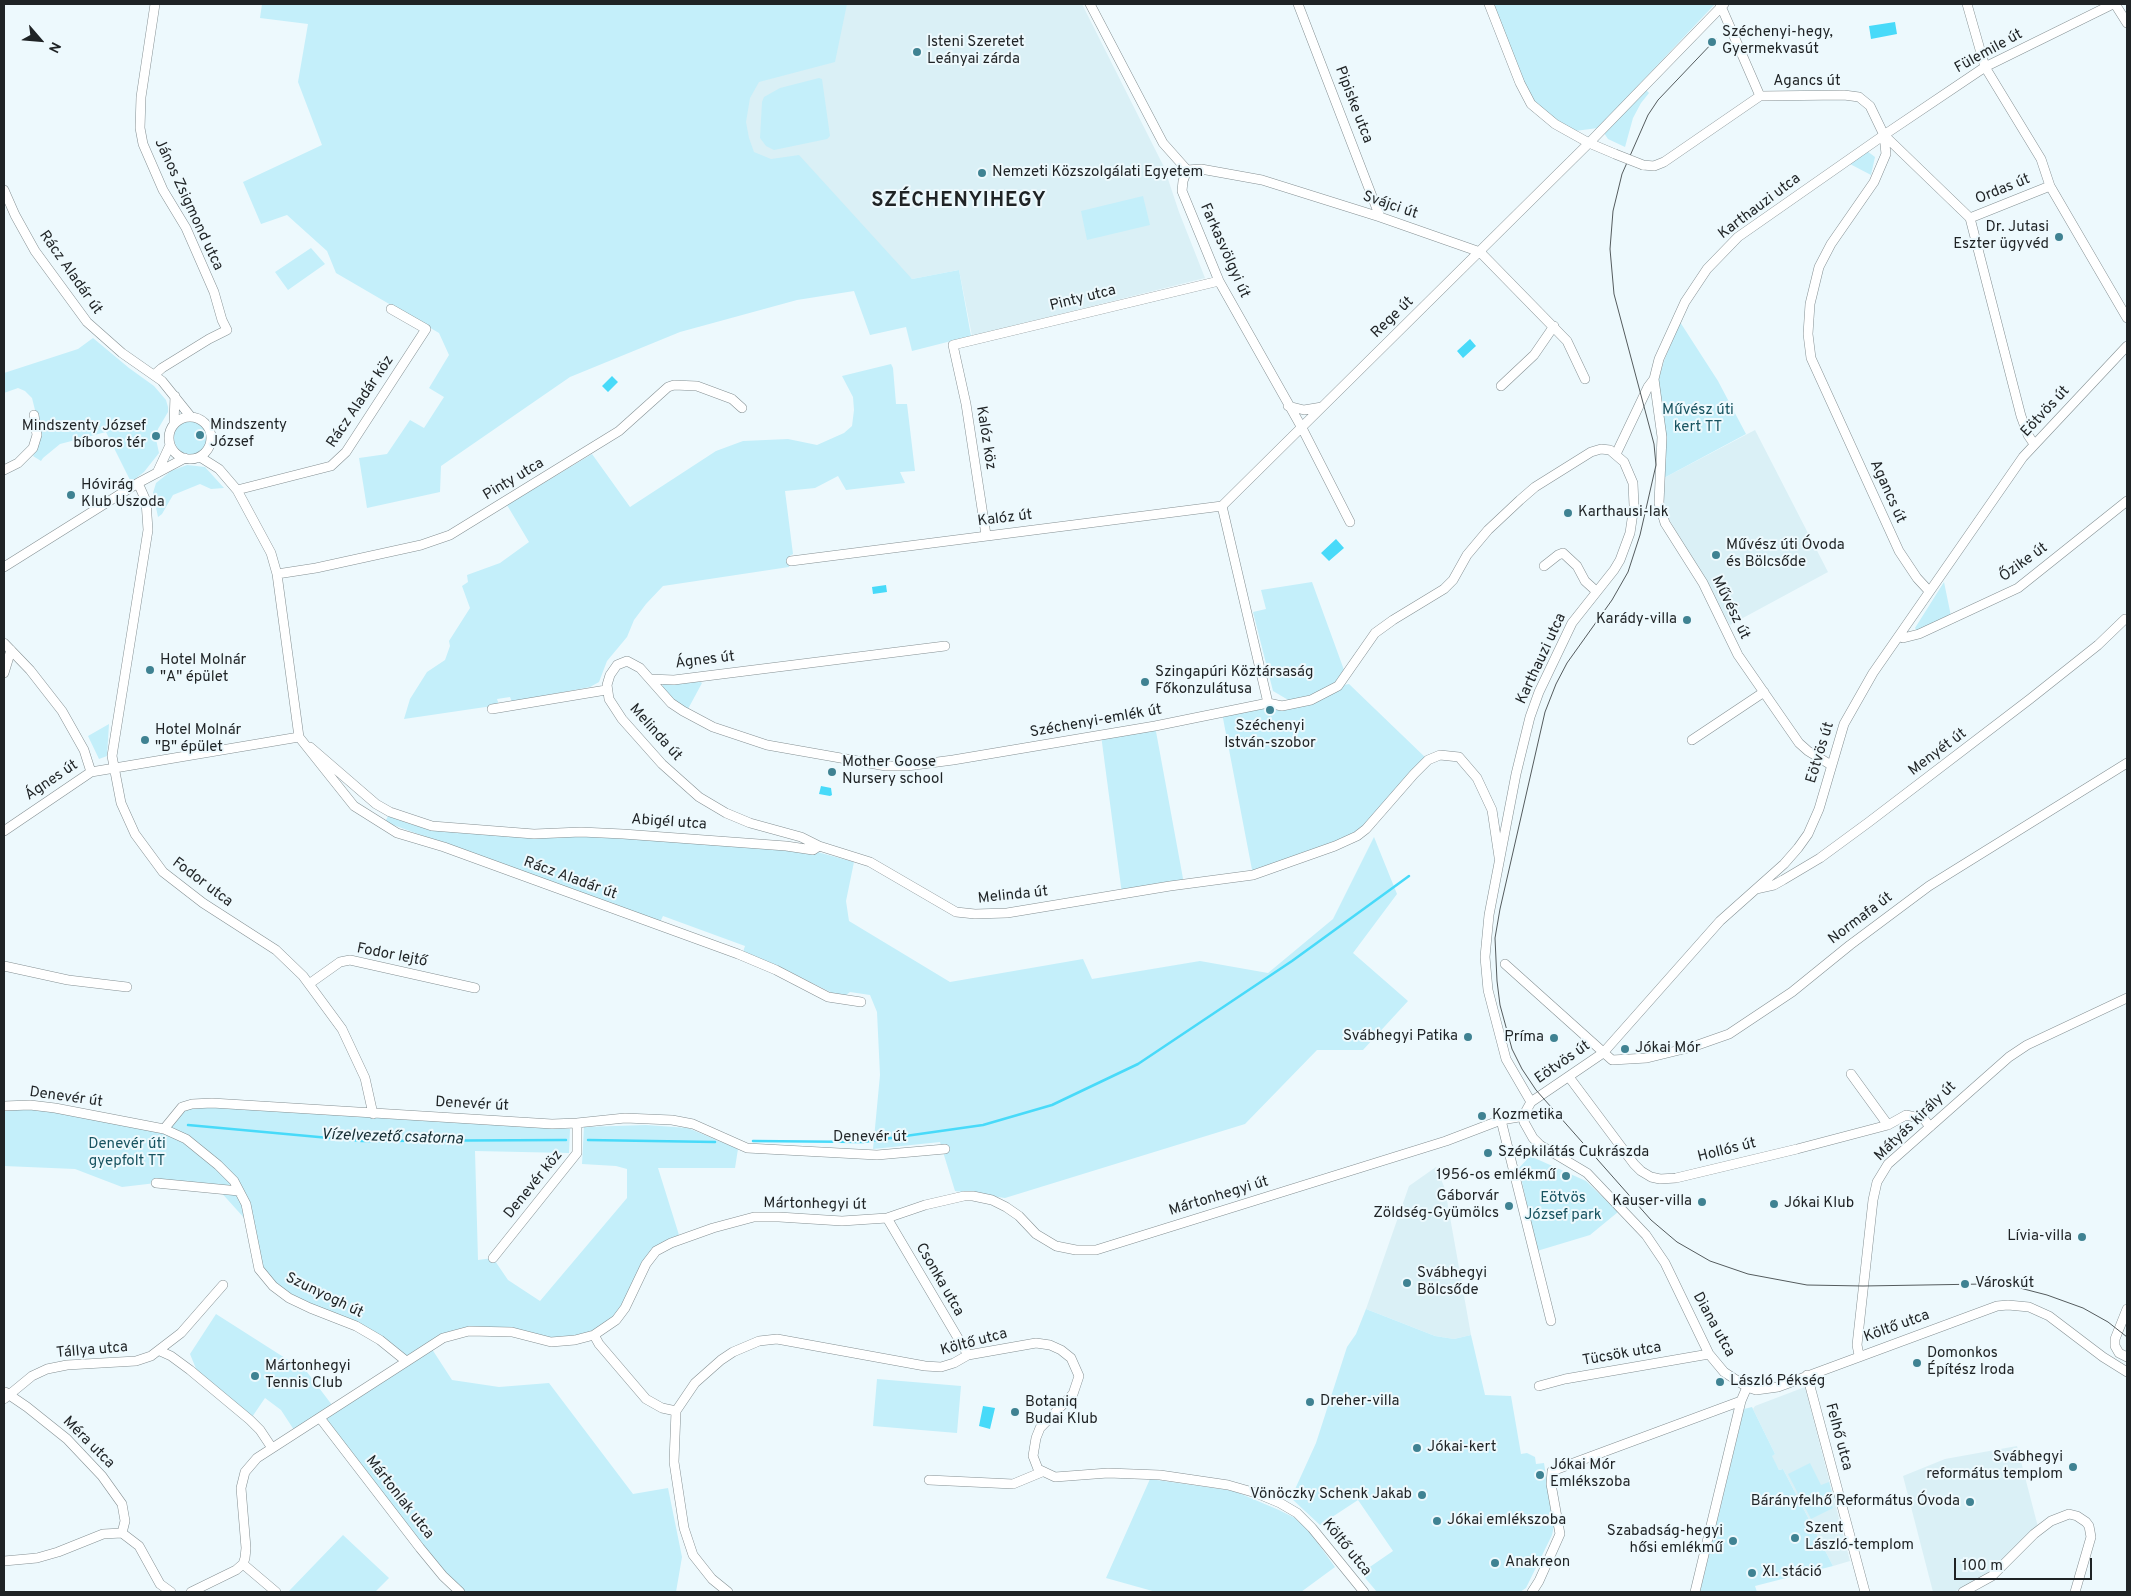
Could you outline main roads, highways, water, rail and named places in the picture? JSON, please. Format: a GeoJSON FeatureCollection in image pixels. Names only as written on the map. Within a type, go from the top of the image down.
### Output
{"type":"FeatureCollection","features":[{"type":"Feature","properties":{"kind":"water"},"geometry":{"type":"Polygon","coordinates":[[[1895,22],[1897,34],[1871,39],[1869,26],[1895,22]]]}},
{"type":"Feature","properties":{"kind":"water"},"geometry":{"type":"Polygon","coordinates":[[[1470,339],[1476,346],[1463,358],[1457,351],[1470,339]]]}},
{"type":"Feature","properties":{"kind":"water"},"geometry":{"type":"Polygon","coordinates":[[[612,376],[618,382],[608,392],[602,386],[612,376]]]}},
{"type":"Feature","properties":{"kind":"water"},"geometry":{"type":"Polygon","coordinates":[[[1336,539],[1344,548],[1329,561],[1321,553],[1336,539]]]}},
{"type":"Feature","properties":{"kind":"water"},"geometry":{"type":"Polygon","coordinates":[[[886,585],[887,592],[873,594],[872,587],[886,585]]]}},
{"type":"Feature","properties":{"kind":"water"},"geometry":{"type":"Polygon","coordinates":[[[821,786],[831,788],[832,795],[819,794],[821,786]]]}},
{"type":"Feature","properties":{"kind":"water"},"geometry":{"type":"Polygon","coordinates":[[[983,1406],[995,1408],[990,1429],[979,1426],[983,1406]]]}},
{"type":"Feature","properties":{"kind":"waterway"},"geometry":{"type":"LineString","coordinates":[[753,1141],[863,1142],[983,1125],[1052,1105],[1138,1064],[1292,961],[1409,876]]}},
{"type":"Feature","properties":{"kind":"waterway","name":"Vízelvezető csatorna"},"geometry":{"type":"LineString","coordinates":[[188,1125],[362,1141],[566,1140]]}},
{"type":"Feature","properties":{"kind":"waterway","name":"Vízelvezető csatorna"},"geometry":{"type":"LineString","coordinates":[[588,1140],[715,1142]]}},
{"type":"Feature","properties":{"kind":"tram line"},"geometry":{"type":"LineString","coordinates":[[1716,39],[1658,100],[1648,115],[1622,174],[1613,211],[1610,249],[1614,294],[1654,444],[1656,465],[1640,535],[1628,572],[1612,600],[1567,663],[1545,712],[1495,938],[1500,1005],[1512,1049],[1536,1090],[1651,1220],[1677,1242],[1710,1261],[1748,1274],[1807,1285],[1984,1284],[2016,1287],[2047,1295],[2083,1308],[2108,1322],[2127,1337]]}},
{"type":"Feature","properties":{"kind":"place","name":"Széchenyi-hegy, Gyermekvasút"},"geometry":{"type":"Point","coordinates":[1712,42]}},
{"type":"Feature","properties":{"kind":"place","name":"Isteni Szeretet Leányai zárda"},"geometry":{"type":"Point","coordinates":[917,52]}},
{"type":"Feature","properties":{"kind":"place","name":"Nemzeti Közszolgálati Egyetem"},"geometry":{"type":"Point","coordinates":[982,173]}},
{"type":"Feature","properties":{"kind":"place","name":"Dr. Jutasi Eszter ügyvéd"},"geometry":{"type":"Point","coordinates":[2059,237]}},
{"type":"Feature","properties":{"kind":"place","name":"Mindszenty József"},"geometry":{"type":"Point","coordinates":[200,435]}},
{"type":"Feature","properties":{"kind":"place","name":"Mindszenty József bíboros tér"},"geometry":{"type":"Point","coordinates":[156,436]}},
{"type":"Feature","properties":{"kind":"place","name":"Hóvirág Klub Uszoda"},"geometry":{"type":"Point","coordinates":[71,495]}},
{"type":"Feature","properties":{"kind":"place","name":"Karthausi-lak"},"geometry":{"type":"Point","coordinates":[1568,513]}},
{"type":"Feature","properties":{"kind":"place","name":"Művész úti Óvoda és Bölcsőde"},"geometry":{"type":"Point","coordinates":[1716,555]}},
{"type":"Feature","properties":{"kind":"place","name":"Karády-villa"},"geometry":{"type":"Point","coordinates":[1687,620]}},
{"type":"Feature","properties":{"kind":"place","name":"Hotel Molnár \"A\" épület"},"geometry":{"type":"Point","coordinates":[150,670]}},
{"type":"Feature","properties":{"kind":"place","name":"Szingapúri Köztársaság Főkonzulátusa"},"geometry":{"type":"Point","coordinates":[1145,682]}},
{"type":"Feature","properties":{"kind":"place","name":"Széchenyi István-szobor"},"geometry":{"type":"Point","coordinates":[1270,710]}},
{"type":"Feature","properties":{"kind":"place","name":"Hotel Molnár \"B\" épület"},"geometry":{"type":"Point","coordinates":[145,740]}},
{"type":"Feature","properties":{"kind":"place","name":"Mother Goose Nursery school"},"geometry":{"type":"Point","coordinates":[832,772]}},
{"type":"Feature","properties":{"kind":"place","name":"Svábhegyi Patika"},"geometry":{"type":"Point","coordinates":[1468,1037]}},
{"type":"Feature","properties":{"kind":"place","name":"Príma"},"geometry":{"type":"Point","coordinates":[1554,1038]}},
{"type":"Feature","properties":{"kind":"place","name":"Jókai Mór"},"geometry":{"type":"Point","coordinates":[1625,1049]}},
{"type":"Feature","properties":{"kind":"place","name":"Kozmetika"},"geometry":{"type":"Point","coordinates":[1482,1116]}},
{"type":"Feature","properties":{"kind":"place","name":"Szépkilátás Cukrászda"},"geometry":{"type":"Point","coordinates":[1488,1153]}},
{"type":"Feature","properties":{"kind":"place","name":"1956-os emlékmű"},"geometry":{"type":"Point","coordinates":[1566,1176]}},
{"type":"Feature","properties":{"kind":"place","name":"Kauser-villa"},"geometry":{"type":"Point","coordinates":[1702,1202]}},
{"type":"Feature","properties":{"kind":"place","name":"Jókai Klub"},"geometry":{"type":"Point","coordinates":[1774,1204]}},
{"type":"Feature","properties":{"kind":"place","name":"Gáborvár Zöldség-Gyümölcs"},"geometry":{"type":"Point","coordinates":[1509,1206]}},
{"type":"Feature","properties":{"kind":"place","name":"Lívia-villa"},"geometry":{"type":"Point","coordinates":[2082,1237]}},
{"type":"Feature","properties":{"kind":"place","name":"Svábhegyi Bölcsőde"},"geometry":{"type":"Point","coordinates":[1407,1283]}},
{"type":"Feature","properties":{"kind":"place","name":"Városkút"},"geometry":{"type":"Point","coordinates":[1965,1284]}},
{"type":"Feature","properties":{"kind":"place","name":"Domonkos Építész Iroda"},"geometry":{"type":"Point","coordinates":[1917,1363]}},
{"type":"Feature","properties":{"kind":"place","name":"Mártonhegyi Tennis Club"},"geometry":{"type":"Point","coordinates":[255,1376]}},
{"type":"Feature","properties":{"kind":"place","name":"László Pékség"},"geometry":{"type":"Point","coordinates":[1720,1382]}},
{"type":"Feature","properties":{"kind":"place","name":"Dreher-villa"},"geometry":{"type":"Point","coordinates":[1310,1402]}},
{"type":"Feature","properties":{"kind":"place","name":"Botaniq Budai Klub"},"geometry":{"type":"Point","coordinates":[1015,1412]}},
{"type":"Feature","properties":{"kind":"place","name":"Jókai-kert"},"geometry":{"type":"Point","coordinates":[1417,1448]}},
{"type":"Feature","properties":{"kind":"place","name":"Svábhegyi református templom"},"geometry":{"type":"Point","coordinates":[2073,1467]}},
{"type":"Feature","properties":{"kind":"place","name":"Jókai Mór Emlékszoba"},"geometry":{"type":"Point","coordinates":[1540,1475]}},
{"type":"Feature","properties":{"kind":"place","name":"Vönöczky Schenk Jakab"},"geometry":{"type":"Point","coordinates":[1422,1495]}},
{"type":"Feature","properties":{"kind":"place","name":"Bárányfelhő Református Óvoda"},"geometry":{"type":"Point","coordinates":[1970,1502]}},
{"type":"Feature","properties":{"kind":"place","name":"Jókai emlékszoba"},"geometry":{"type":"Point","coordinates":[1437,1521]}},
{"type":"Feature","properties":{"kind":"place","name":"Szent László-templom"},"geometry":{"type":"Point","coordinates":[1795,1538]}},
{"type":"Feature","properties":{"kind":"place","name":"Szabadság-hegyi hősi emlékmű"},"geometry":{"type":"Point","coordinates":[1733,1541]}},
{"type":"Feature","properties":{"kind":"place","name":"Anakreon"},"geometry":{"type":"Point","coordinates":[1495,1563]}},
{"type":"Feature","properties":{"kind":"place","name":"XI. stáció"},"geometry":{"type":"Point","coordinates":[1752,1573]}},
{"type":"Feature","properties":{"kind":"district","name":"SZÉCHENYIHEGY"},"geometry":{"type":"Point","coordinates":[959,202]}},
{"type":"Feature","properties":{"kind":"park label","name":"Művész úti kert TT"},"geometry":{"type":"Point","coordinates":[1698,420]}},
{"type":"Feature","properties":{"kind":"park label","name":"Denevér úti gyepfolt TT"},"geometry":{"type":"Point","coordinates":[127,1154]}},
{"type":"Feature","properties":{"kind":"park label","name":"Eötvös József park"},"geometry":{"type":"Point","coordinates":[1563,1208]}}]}
